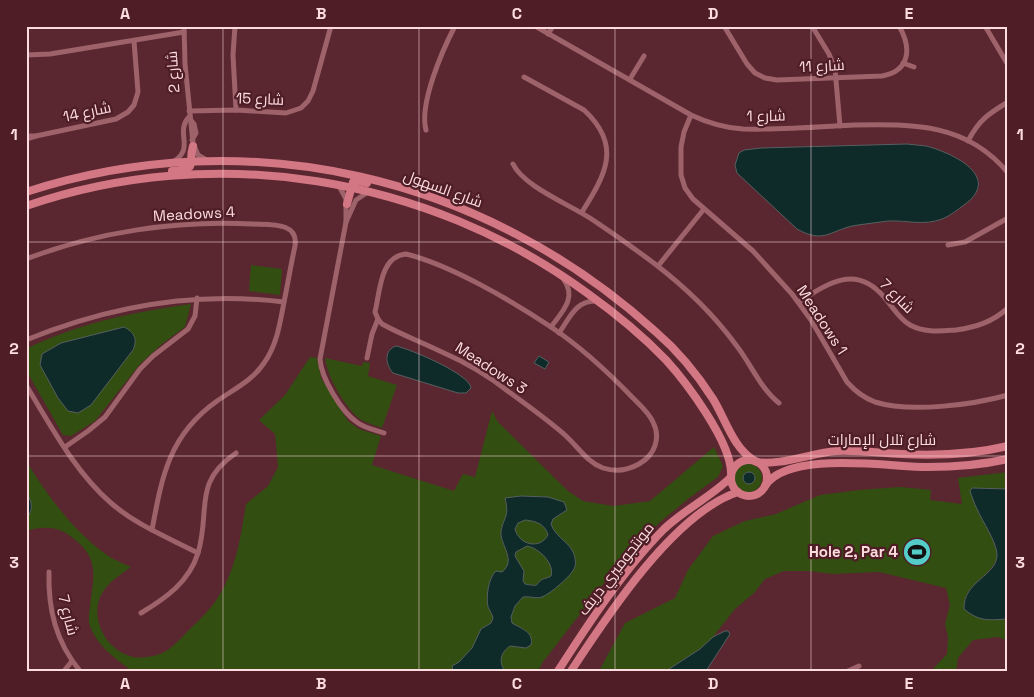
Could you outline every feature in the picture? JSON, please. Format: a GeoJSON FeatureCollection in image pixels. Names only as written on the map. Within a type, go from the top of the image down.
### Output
{"type":"FeatureCollection","features":[{"type":"Feature","properties":{"kind":"main road"},"geometry":{"type":"LineString","coordinates":[[128,181],[155,174],[185,170],[190,167],[192,162],[193,143]]}},
{"type":"Feature","properties":{"kind":"main road","name":"شارع السهول"},"geometry":{"type":"LineString","coordinates":[[26,192],[94,174],[170,164],[243,160],[295,164],[360,176],[433,197],[509,230],[562,261],[606,291],[643,320],[687,364],[713,399],[740,449],[756,461]]}},
{"type":"Feature","properties":{"kind":"main road","name":"شارع السهول"},"geometry":{"type":"LineString","coordinates":[[26,206],[79,190],[128,181],[181,175],[237,173],[291,177],[351,187],[401,200],[462,222],[527,254],[558,272],[599,301],[656,350],[701,404],[727,451],[731,475]]}},
{"type":"Feature","properties":{"kind":"main road"},"geometry":{"type":"LineString","coordinates":[[346,204],[353,182],[358,181],[403,188]]}},
{"type":"Feature","properties":{"kind":"main road","name":"شارع تلال الإمارات"},"geometry":{"type":"LineString","coordinates":[[756,461],[775,462],[810,454],[836,451],[861,450],[915,454],[977,451],[1008,446]]}},
{"type":"Feature","properties":{"kind":"main road"},"geometry":{"type":"LineString","coordinates":[[745,460],[756,461],[766,472],[765,486],[758,493],[743,495],[733,485],[731,475],[733,468],[745,460]]}},
{"type":"Feature","properties":{"kind":"main road","name":"شارع تلال الإمارات"},"geometry":{"type":"LineString","coordinates":[[765,486],[768,480],[778,473],[812,465],[861,462],[913,467],[952,466],[1008,460]]}},
{"type":"Feature","properties":{"kind":"main road","name":"مونتجوميري دريف"},"geometry":{"type":"LineString","coordinates":[[558,671],[598,611],[651,543],[678,516],[731,475]]}},
{"type":"Feature","properties":{"kind":"main road","name":"مونتجوميري دريف"},"geometry":{"type":"LineString","coordinates":[[571,671],[608,617],[673,537],[718,501],[738,492]]}},
{"type":"Feature","properties":{"kind":"street"},"geometry":{"type":"LineString","coordinates":[[234,26],[233,55],[236,110]]}},
{"type":"Feature","properties":{"kind":"street","name":"شارع 15"},"geometry":{"type":"LineString","coordinates":[[189,116],[236,110],[286,113],[296,110],[305,104],[313,92],[331,26]]}},
{"type":"Feature","properties":{"kind":"street"},"geometry":{"type":"LineString","coordinates":[[426,130],[424,116],[438,64],[456,26]]}},
{"type":"Feature","properties":{"kind":"street","name":"شارع 1"},"geometry":{"type":"LineString","coordinates":[[535,26],[691,115],[716,125],[743,129],[914,125],[946,132],[968,141],[987,153],[1008,173]]}},
{"type":"Feature","properties":{"kind":"street"},"geometry":{"type":"LineString","coordinates":[[548,34],[553,26]]}},
{"type":"Feature","properties":{"kind":"street","name":"شارع 11"},"geometry":{"type":"LineString","coordinates":[[724,26],[747,64],[760,76],[777,80],[888,74],[899,68],[903,63]]}},
{"type":"Feature","properties":{"kind":"street"},"geometry":{"type":"LineString","coordinates":[[812,26],[829,54],[837,78],[840,126]]}},
{"type":"Feature","properties":{"kind":"street"},"geometry":{"type":"LineString","coordinates":[[899,26],[908,51],[903,63],[914,67]]}},
{"type":"Feature","properties":{"kind":"street"},"geometry":{"type":"LineString","coordinates":[[985,26],[1008,65]]}},
{"type":"Feature","properties":{"kind":"street"},"geometry":{"type":"LineString","coordinates":[[26,55],[42,55],[134,41],[184,29]]}},
{"type":"Feature","properties":{"kind":"street","name":"شارع 2"},"geometry":{"type":"LineString","coordinates":[[184,29],[184,64],[189,116],[194,124],[196,133],[193,143]]}},
{"type":"Feature","properties":{"kind":"street","name":"شارع 14"},"geometry":{"type":"LineString","coordinates":[[26,137],[116,118],[128,112],[134,105],[138,92],[134,41]]}},
{"type":"Feature","properties":{"kind":"street"},"geometry":{"type":"LineString","coordinates":[[630,79],[644,56]]}},
{"type":"Feature","properties":{"kind":"street"},"geometry":{"type":"LineString","coordinates":[[524,77],[584,110],[602,134],[607,152],[605,172],[582,212]]}},
{"type":"Feature","properties":{"kind":"street"},"geometry":{"type":"LineString","coordinates":[[968,141],[981,120],[990,112],[1008,102]]}},
{"type":"Feature","properties":{"kind":"street","name":"Meadows 1"},"geometry":{"type":"LineString","coordinates":[[691,115],[682,142],[681,175],[688,194],[753,252],[799,302],[847,382],[855,391],[873,401],[894,406],[934,406],[968,403],[1008,395]]}},
{"type":"Feature","properties":{"kind":"street"},"geometry":{"type":"LineString","coordinates":[[170,164],[182,156],[185,144],[184,126],[189,116]]}},
{"type":"Feature","properties":{"kind":"street"},"geometry":{"type":"LineString","coordinates":[[185,144],[193,143],[198,155],[208,161]]}},
{"type":"Feature","properties":{"kind":"street"},"geometry":{"type":"LineString","coordinates":[[513,164],[517,173],[524,180],[582,212],[658,266],[717,322],[737,346],[766,391],[779,403]]}},
{"type":"Feature","properties":{"kind":"street"},"geometry":{"type":"LineString","coordinates":[[337,184],[345,195],[346,222],[320,359],[321,369],[342,407],[351,418],[362,426],[384,433]]}},
{"type":"Feature","properties":{"kind":"street"},"geometry":{"type":"LineString","coordinates":[[346,222],[356,200],[369,192]]}},
{"type":"Feature","properties":{"kind":"street"},"geometry":{"type":"LineString","coordinates":[[658,266],[704,209]]}},
{"type":"Feature","properties":{"kind":"street"},"geometry":{"type":"LineString","coordinates":[[948,244],[965,242],[1008,218]]}},
{"type":"Feature","properties":{"kind":"street","name":"Meadows 4"},"geometry":{"type":"LineString","coordinates":[[26,259],[86,241],[147,229],[202,224],[283,226],[290,230],[296,241],[275,341],[264,364],[246,383],[202,413],[177,443],[168,460],[162,479],[152,530]]}},
{"type":"Feature","properties":{"kind":"street","name":"Meadows 3"},"geometry":{"type":"LineString","coordinates":[[406,254],[471,281],[552,327],[604,370],[648,413],[655,427],[657,442],[654,450],[642,462],[624,469],[614,470],[594,464],[566,436],[508,390],[462,362],[386,326],[378,319],[375,312],[387,264],[395,257],[406,254]]}},
{"type":"Feature","properties":{"kind":"street"},"geometry":{"type":"LineString","coordinates":[[552,327],[569,302],[570,297],[568,287],[558,272]]}},
{"type":"Feature","properties":{"kind":"street","name":"شارع 7"},"geometry":{"type":"LineString","coordinates":[[799,302],[828,284],[836,281],[854,280],[871,286],[879,292],[904,321],[916,328],[930,331],[979,326],[995,318],[1008,308]]}},
{"type":"Feature","properties":{"kind":"street"},"geometry":{"type":"LineString","coordinates":[[65,447],[88,432],[105,417],[140,369],[153,356],[188,329],[195,316],[197,298]]}},
{"type":"Feature","properties":{"kind":"street"},"geometry":{"type":"LineString","coordinates":[[26,340],[73,323],[158,302],[197,298],[238,298],[284,302]]}},
{"type":"Feature","properties":{"kind":"street"},"geometry":{"type":"LineString","coordinates":[[560,333],[577,307],[588,302],[599,301]]}},
{"type":"Feature","properties":{"kind":"street"},"geometry":{"type":"LineString","coordinates":[[569,302],[577,307]]}},
{"type":"Feature","properties":{"kind":"street"},"geometry":{"type":"LineString","coordinates":[[367,358],[372,334],[378,319]]}},
{"type":"Feature","properties":{"kind":"street"},"geometry":{"type":"LineString","coordinates":[[26,385],[78,468],[106,498],[132,519],[198,553]]}},
{"type":"Feature","properties":{"kind":"street"},"geometry":{"type":"LineString","coordinates":[[141,613],[167,597],[177,588],[193,566],[198,553],[205,494],[209,482],[215,471],[236,453]]}},
{"type":"Feature","properties":{"kind":"street","name":"شارع 7"},"geometry":{"type":"LineString","coordinates":[[49,572],[50,609],[55,628],[62,645],[80,671]]}},
{"type":"Feature","properties":{"kind":"street"},"geometry":{"type":"LineString","coordinates":[[64,671],[72,661]]}},
{"type":"Feature","properties":{"kind":"street"},"geometry":{"type":"LineString","coordinates":[[848,671],[859,666]]}},
{"type":"Feature","properties":{"kind":"green space"},"geometry":{"type":"Polygon","coordinates":[[[251,265],[282,269],[280,295],[249,291],[251,265]]]}},
{"type":"Feature","properties":{"kind":"green space"},"geometry":{"type":"Polygon","coordinates":[[[191,304],[185,327],[140,364],[95,421],[71,436],[63,435],[26,370],[26,349],[86,325],[148,311],[191,304]]]}},
{"type":"Feature","properties":{"kind":"green space"},"geometry":{"type":"Polygon","coordinates":[[[310,357],[317,358],[321,378],[348,421],[359,429],[381,436],[372,465],[454,491],[463,474],[475,477],[492,411],[498,422],[568,491],[583,501],[613,506],[650,501],[714,447],[723,466],[718,477],[660,522],[617,566],[538,671],[132,671],[102,646],[90,626],[93,570],[88,554],[82,546],[67,534],[56,529],[39,528],[26,531],[26,519],[29,516],[29,496],[26,492],[26,461],[52,500],[72,524],[107,555],[131,567],[104,590],[98,604],[99,623],[107,640],[113,647],[133,657],[140,658],[161,654],[173,646],[212,606],[228,580],[236,555],[246,504],[268,486],[278,467],[275,434],[259,420],[285,395],[310,357]]]}},
{"type":"Feature","properties":{"kind":"green space"},"geometry":{"type":"Polygon","coordinates":[[[325,358],[362,366],[363,362],[370,363],[368,376],[397,385],[382,428],[360,419],[348,407],[329,374],[325,358]]]}},
{"type":"Feature","properties":{"kind":"green space"},"geometry":{"type":"Polygon","coordinates":[[[748,464],[758,468],[762,478],[758,488],[748,492],[738,488],[734,478],[738,468],[748,464]]]}},
{"type":"Feature","properties":{"kind":"green space"},"geometry":{"type":"Polygon","coordinates":[[[1008,472],[1008,489],[972,488],[998,554],[990,569],[968,592],[964,609],[1008,619],[1008,641],[998,637],[973,640],[958,658],[956,671],[931,671],[947,654],[948,637],[945,624],[950,605],[946,588],[879,572],[832,574],[809,571],[784,571],[765,579],[755,592],[735,609],[713,637],[700,649],[666,671],[599,671],[625,623],[675,598],[688,570],[713,536],[745,521],[776,514],[820,495],[900,487],[931,490],[930,500],[962,504],[958,478],[1008,472]]]}},
{"type":"Feature","properties":{"kind":"water"},"geometry":{"type":"Polygon","coordinates":[[[907,144],[937,149],[960,160],[976,176],[978,185],[975,195],[953,213],[935,221],[884,221],[858,225],[822,236],[815,236],[797,229],[737,173],[735,165],[739,153],[744,150],[907,144]]]}},
{"type":"Feature","properties":{"kind":"water"},"geometry":{"type":"Polygon","coordinates":[[[124,327],[134,336],[133,350],[91,405],[78,413],[68,411],[58,398],[40,365],[42,354],[61,343],[124,327]]]}},
{"type":"Feature","properties":{"kind":"water"},"geometry":{"type":"Polygon","coordinates":[[[396,346],[451,369],[468,382],[471,388],[466,393],[458,393],[393,373],[388,366],[387,358],[389,351],[396,346]]]}},
{"type":"Feature","properties":{"kind":"water"},"geometry":{"type":"Polygon","coordinates":[[[539,356],[549,362],[545,369],[534,363],[539,356]]]}},
{"type":"Feature","properties":{"kind":"water"},"geometry":{"type":"Polygon","coordinates":[[[747,472],[751,472],[755,478],[751,484],[747,484],[743,480],[743,476],[747,472]]]}},
{"type":"Feature","properties":{"kind":"water"},"geometry":{"type":"Polygon","coordinates":[[[972,488],[1008,489],[1008,619],[984,619],[964,609],[965,600],[969,592],[992,568],[996,562],[997,555],[992,538],[973,500],[970,491],[972,488]]]}},
{"type":"Feature","properties":{"kind":"water"},"geometry":{"type":"Polygon","coordinates":[[[26,492],[31,506],[26,519],[26,492]]]}},
{"type":"Feature","properties":{"kind":"water"},"geometry":{"type":"Polygon","coordinates":[[[521,496],[548,497],[564,502],[567,510],[553,519],[551,524],[555,532],[572,550],[575,567],[565,580],[546,595],[540,598],[523,597],[515,606],[511,617],[512,623],[529,634],[531,645],[526,648],[510,646],[507,648],[501,661],[505,671],[453,671],[452,666],[459,662],[472,648],[481,629],[491,623],[493,618],[487,603],[489,583],[493,574],[496,571],[502,572],[508,563],[507,552],[501,537],[506,514],[505,498],[521,496]],[[525,520],[518,523],[515,529],[521,539],[530,544],[540,543],[544,540],[548,535],[547,531],[536,522],[525,520]],[[527,546],[516,552],[515,556],[524,571],[523,581],[525,584],[536,585],[543,579],[551,576],[552,571],[541,553],[527,546]]]}},
{"type":"Feature","properties":{"kind":"water"},"geometry":{"type":"Polygon","coordinates":[[[728,631],[730,634],[706,671],[666,671],[700,649],[713,637],[728,631]]]}},
{"type":"Feature","properties":{"kind":"place","name":"Hole 2, Par 4"},"geometry":{"type":"Point","coordinates":[917,552]}}]}
